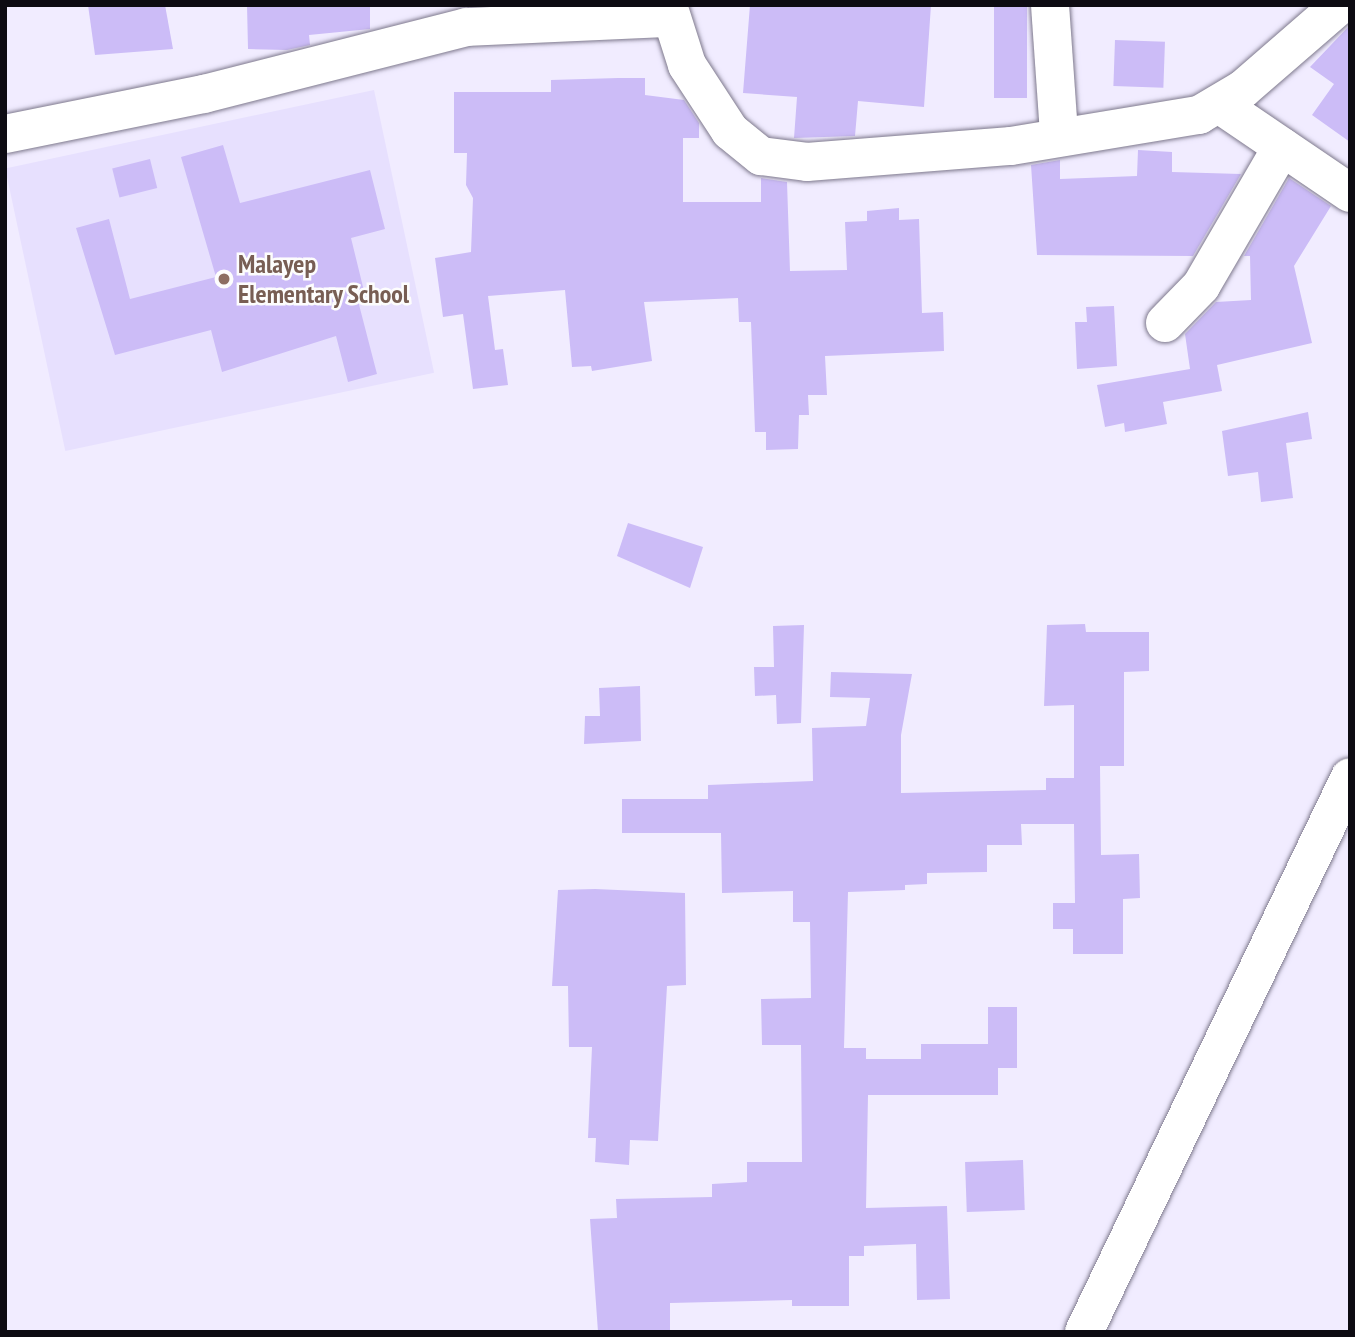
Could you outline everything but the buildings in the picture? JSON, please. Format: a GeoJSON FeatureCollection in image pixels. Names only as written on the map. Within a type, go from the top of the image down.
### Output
{"type":"FeatureCollection","features":[{"type":"Feature","properties":{"kind":"street"},"geometry":{"type":"LineString","coordinates":[[1050,5],[1059,135]]}},
{"type":"Feature","properties":{"kind":"street"},"geometry":{"type":"LineString","coordinates":[[5,134],[204,94],[467,27],[669,11],[687,65],[730,131],[761,156],[807,162],[1011,146],[1059,135],[1199,115],[1219,104],[1340,5]]}},
{"type":"Feature","properties":{"kind":"street"},"geometry":{"type":"LineString","coordinates":[[1219,104],[1350,193]]}},
{"type":"Feature","properties":{"kind":"street"},"geometry":{"type":"LineString","coordinates":[[1166,323],[1201,286],[1282,147]]}},
{"type":"Feature","properties":{"kind":"street"},"geometry":{"type":"LineString","coordinates":[[1084,1332],[1350,777]]}},
{"type":"Feature","properties":{"kind":"shaded area","name":"Malayep Elementary School"},"geometry":{"type":"Polygon","coordinates":[[[374,90],[434,373],[65,451],[5,168],[374,90]]]}},
{"type":"Feature","properties":{"kind":"place","name":"Malayep Elementary School"},"geometry":{"type":"Point","coordinates":[224,279]}}]}
